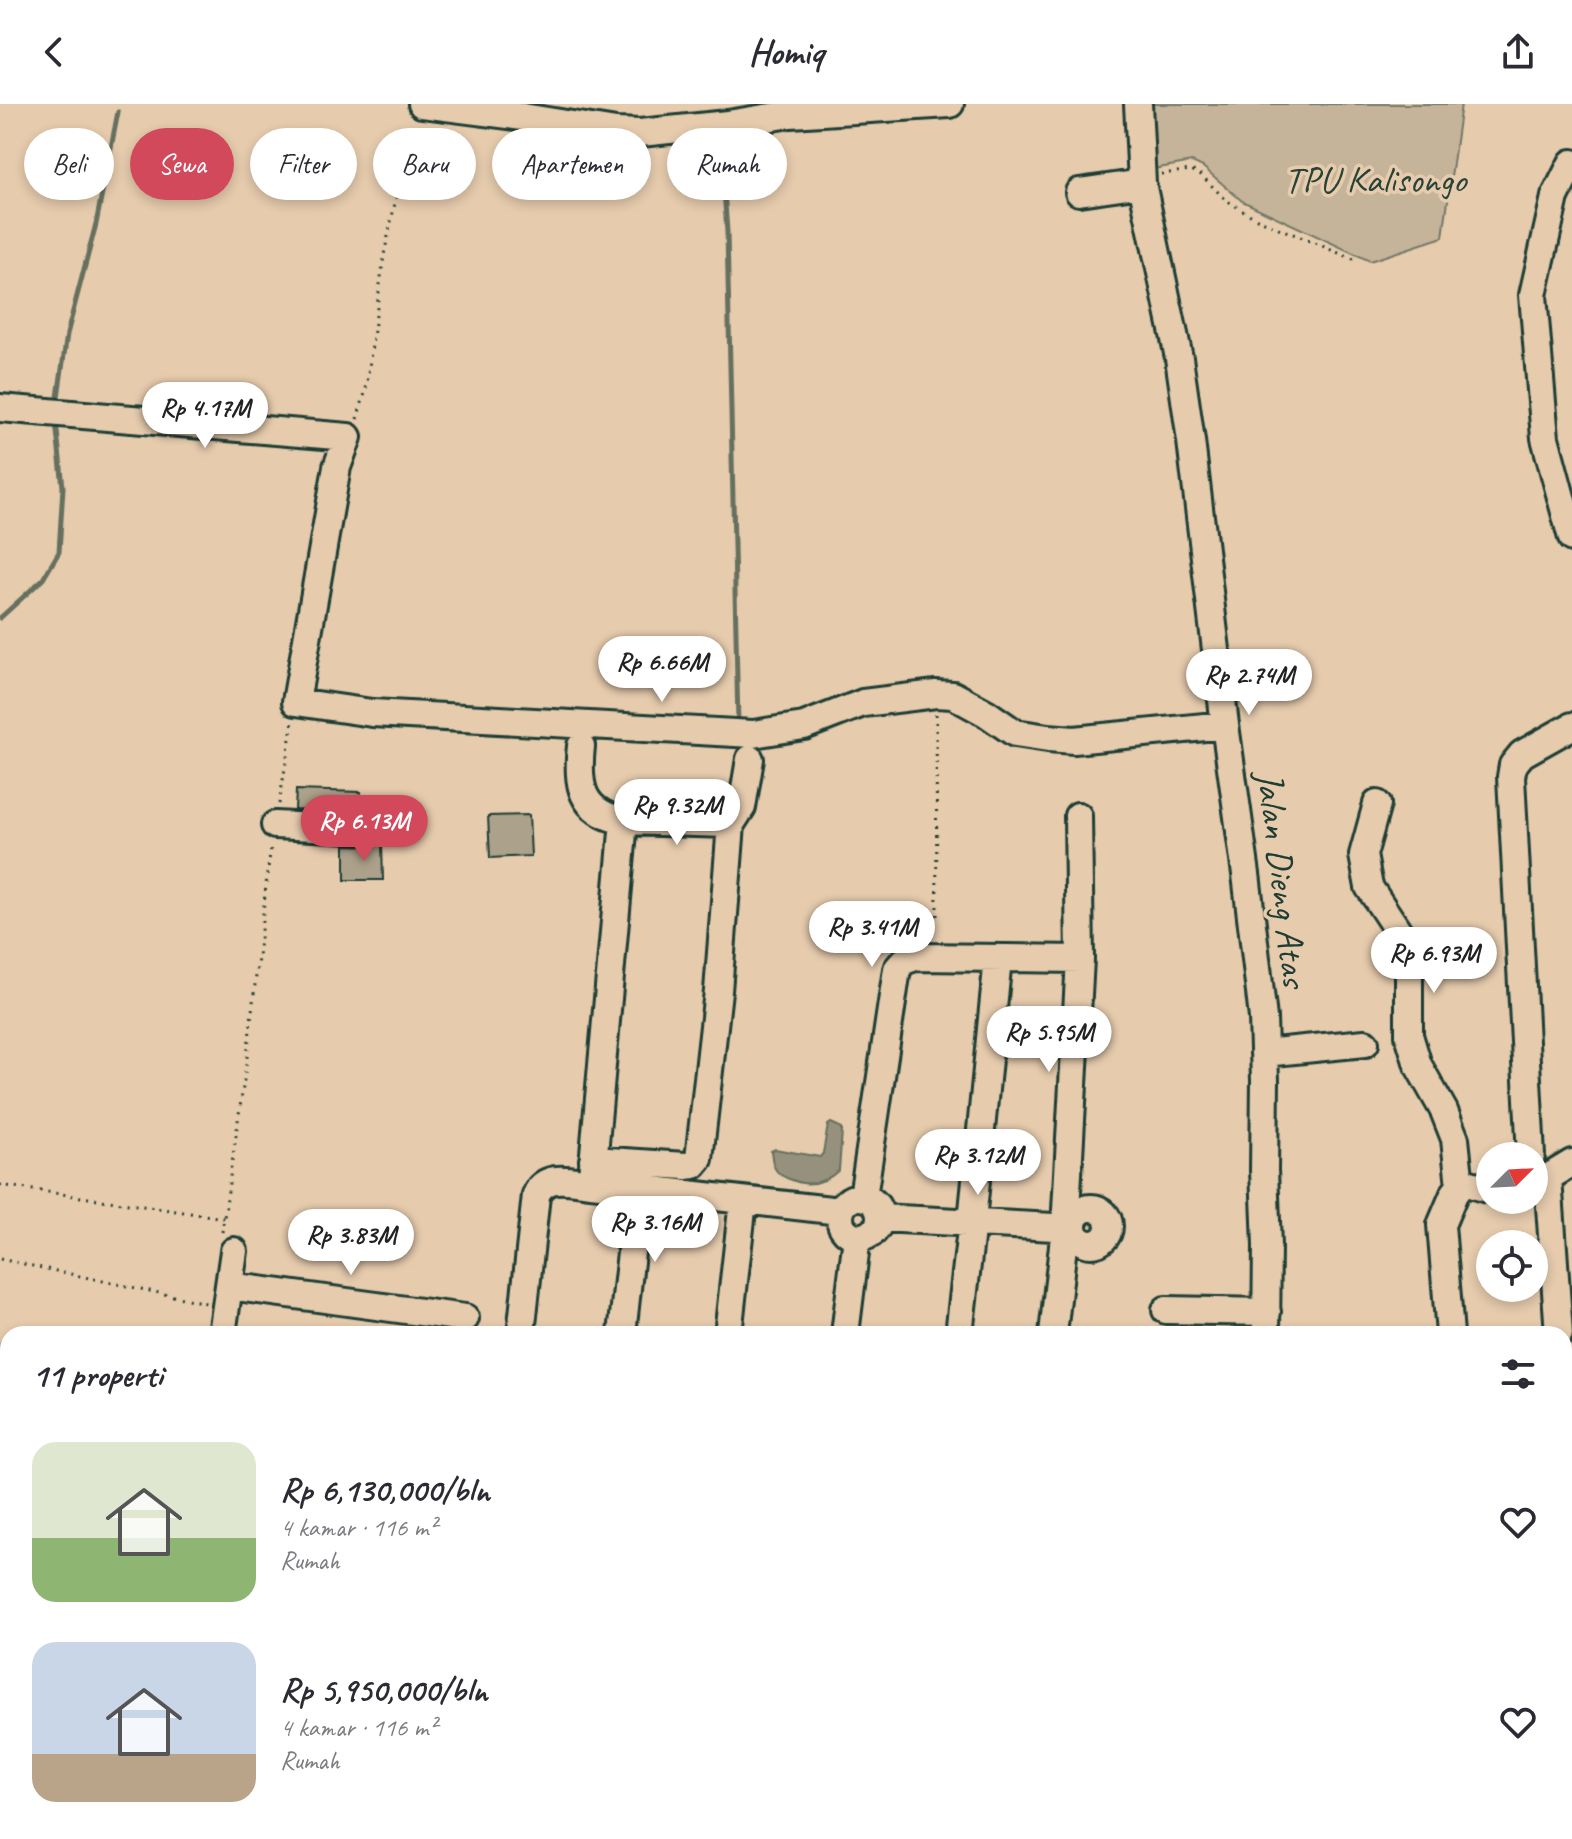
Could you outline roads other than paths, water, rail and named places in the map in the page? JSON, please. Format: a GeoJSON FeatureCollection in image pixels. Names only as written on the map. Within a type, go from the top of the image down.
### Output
{"type":"FeatureCollection","features":[{"type":"Feature","properties":{"kind":"street"},"geometry":{"type":"LineString","coordinates":[[422,104],[640,133],[790,114],[950,104]]}},
{"type":"Feature","properties":{"kind":"street","name":"Jalan Dieng Atas"},"geometry":{"type":"LineString","coordinates":[[1138,104],[1142,180],[1179,358],[1191,441],[1263,1018],[1267,1323]]}},
{"type":"Feature","properties":{"kind":"street"},"geometry":{"type":"LineString","coordinates":[[1572,163],[1555,197],[1533,295],[1545,438],[1572,538]]}},
{"type":"Feature","properties":{"kind":"street"},"geometry":{"type":"LineString","coordinates":[[1079,192],[1142,180]]}},
{"type":"Feature","properties":{"kind":"street"},"geometry":{"type":"LineString","coordinates":[[0,408],[348,437],[337,467],[296,702],[372,713],[753,734],[804,726],[863,703],[936,694],[953,695],[1015,733],[1048,738],[1074,740],[1225,725]]}},
{"type":"Feature","properties":{"kind":"street"},"geometry":{"type":"LineString","coordinates":[[1530,1142],[1511,777],[1513,765],[1522,754],[1572,726]]}},
{"type":"Feature","properties":{"kind":"street"},"geometry":{"type":"LineString","coordinates":[[581,746],[580,784],[584,796],[594,809],[611,818],[731,824]]}},
{"type":"Feature","properties":{"kind":"street"},"geometry":{"type":"LineString","coordinates":[[522,1326],[539,1187],[546,1182],[592,1172],[686,1166],[694,1165],[699,1159],[718,991],[731,824],[742,807],[750,759]]}},
{"type":"Feature","properties":{"kind":"street"},"geometry":{"type":"LineString","coordinates":[[1377,804],[1363,855],[1369,887],[1409,954],[1409,1035],[1418,1065],[1444,1111],[1455,1139],[1460,1186]]}},
{"type":"Feature","properties":{"kind":"street"},"geometry":{"type":"LineString","coordinates":[[1054,1326],[1069,1228],[1080,959],[1078,816]]}},
{"type":"Feature","properties":{"kind":"street"},"geometry":{"type":"LineString","coordinates":[[592,1172],[624,821]]}},
{"type":"Feature","properties":{"kind":"street"},"geometry":{"type":"LineString","coordinates":[[275,825],[370,830]]}},
{"type":"Feature","properties":{"kind":"street"},"geometry":{"type":"LineString","coordinates":[[863,1197],[897,969],[904,961],[915,957],[1080,959]]}},
{"type":"Feature","properties":{"kind":"street"},"geometry":{"type":"LineString","coordinates":[[960,1326],[998,958]]}},
{"type":"Feature","properties":{"kind":"street"},"geometry":{"type":"LineString","coordinates":[[1264,1053],[1365,1043]]}},
{"type":"Feature","properties":{"kind":"street"},"geometry":{"type":"LineString","coordinates":[[1548,1178],[1572,1163]]}},
{"type":"Feature","properties":{"kind":"street"},"geometry":{"type":"LineString","coordinates":[[592,1172],[638,1189],[840,1211]]}},
{"type":"Feature","properties":{"kind":"street"},"geometry":{"type":"LineString","coordinates":[[1449,1326],[1441,1225],[1460,1186],[1467,1183],[1476,1186]]}},
{"type":"Feature","properties":{"kind":"street"},"geometry":{"type":"LineString","coordinates":[[623,1326],[638,1189]]}},
{"type":"Feature","properties":{"kind":"street"},"geometry":{"type":"LineString","coordinates":[[857,1197],[869,1198],[877,1206],[879,1225],[870,1235],[850,1235],[841,1225],[840,1211],[847,1201],[857,1197]]}},
{"type":"Feature","properties":{"kind":"street"},"geometry":{"type":"LineString","coordinates":[[729,1326],[743,1201]]}},
{"type":"Feature","properties":{"kind":"street"},"geometry":{"type":"LineString","coordinates":[[1545,1214],[1558,1326]]}},
{"type":"Feature","properties":{"kind":"street"},"geometry":{"type":"LineString","coordinates":[[880,1218],[1069,1228]]}},
{"type":"Feature","properties":{"kind":"street"},"geometry":{"type":"LineString","coordinates":[[846,1326],[857,1237]]}},
{"type":"Feature","properties":{"kind":"street"},"geometry":{"type":"LineString","coordinates":[[222,1326],[220,1295],[227,1247]]}},
{"type":"Feature","properties":{"kind":"street"},"geometry":{"type":"LineString","coordinates":[[220,1295],[412,1322],[465,1318]]}},
{"type":"Feature","properties":{"kind":"street"},"geometry":{"type":"LineString","coordinates":[[1166,1310],[1267,1323]]}},
{"type":"Feature","properties":{"kind":"waterway"},"geometry":{"type":"LineString","coordinates":[[57,404],[67,334],[96,224],[118,112]]}},
{"type":"Feature","properties":{"kind":"waterway"},"geometry":{"type":"LineString","coordinates":[[725,200],[738,724]]}},
{"type":"Feature","properties":{"kind":"waterway"},"geometry":{"type":"LineString","coordinates":[[0,618],[43,579],[59,552],[63,487],[56,422]]}},
{"type":"Feature","properties":{"kind":"park label","name":"TPU Kalisongo"},"geometry":{"type":"Point","coordinates":[1375,179]}}]}
